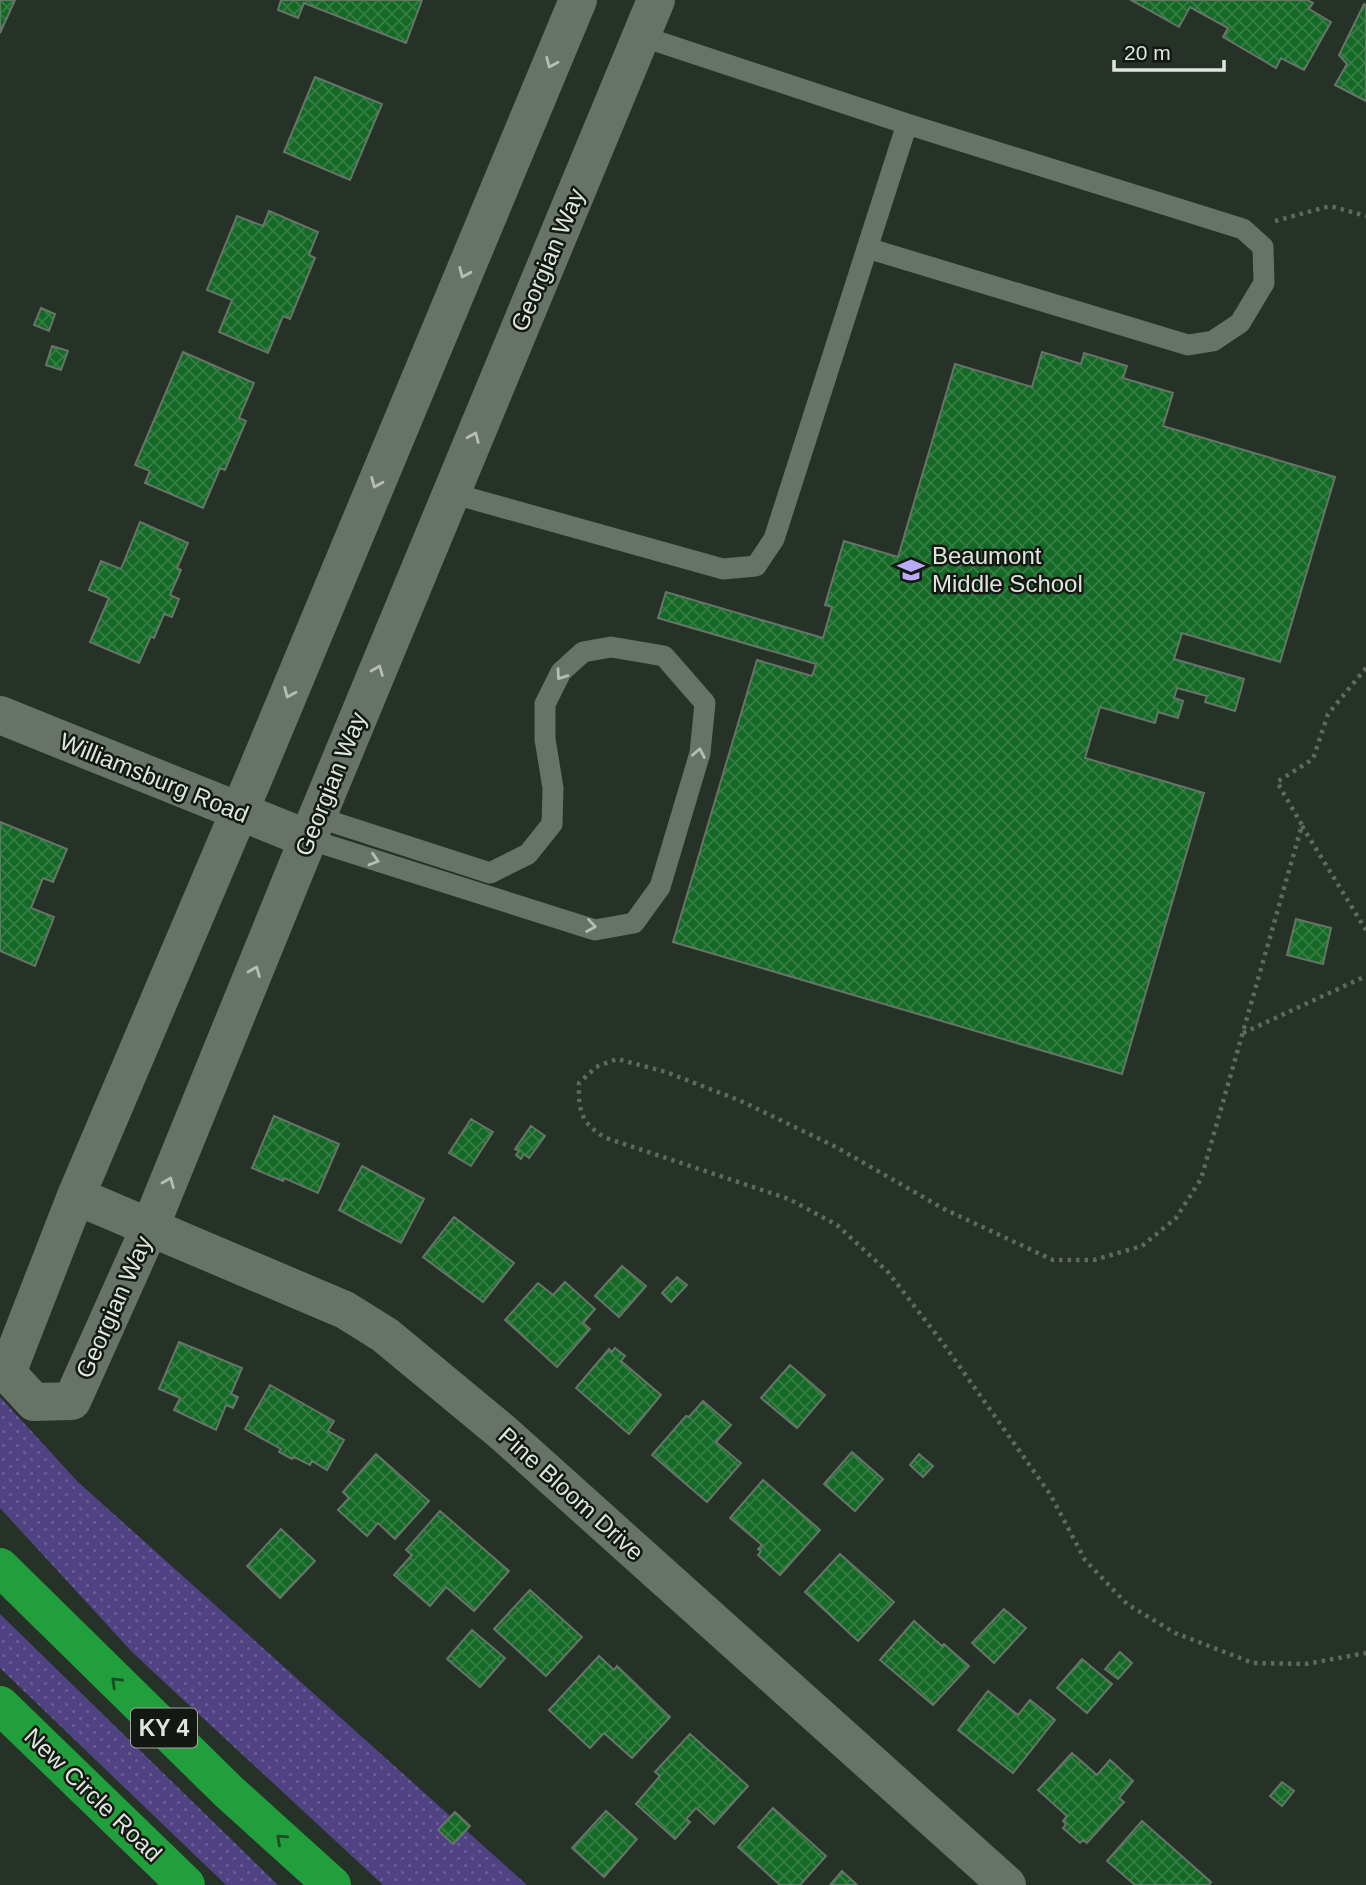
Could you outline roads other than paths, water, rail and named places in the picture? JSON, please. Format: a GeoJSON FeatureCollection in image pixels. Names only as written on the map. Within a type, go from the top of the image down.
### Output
{"type":"FeatureCollection","features":[{"type":"Feature","properties":{"kind":"highway","name":"KY 4"},"geometry":{"type":"LineString","coordinates":[[0,1567],[229,1792],[331,1885]]}},
{"type":"Feature","properties":{"kind":"highway","name":"New Circle Road"},"geometry":{"type":"LineString","coordinates":[[0,1705],[186,1885]]}},
{"type":"Feature","properties":{"kind":"street","name":"Georgian Way"},"geometry":{"type":"LineString","coordinates":[[578,0],[76,1196],[7,1373],[34,1402],[72,1401],[150,1227],[648,10]]}},
{"type":"Feature","properties":{"kind":"street","name":"Williamsburg Road"},"geometry":{"type":"LineString","coordinates":[[0,715],[239,813],[313,828]]}},
{"type":"Feature","properties":{"kind":"street","name":"Pine Bloom Drive"},"geometry":{"type":"LineString","coordinates":[[76,1196],[345,1310],[385,1335],[501,1431],[1007,1885]]}},
{"type":"Feature","properties":{"kind":"lane"},"geometry":{"type":"LineString","coordinates":[[648,10],[907,124],[1243,229],[1263,247],[1264,283],[1240,323],[1213,341],[1188,345],[867,248]]}},
{"type":"Feature","properties":{"kind":"lane"},"geometry":{"type":"LineString","coordinates":[[451,493],[723,569],[756,566],[774,539],[907,124]]}},
{"type":"Feature","properties":{"kind":"lane"},"geometry":{"type":"LineString","coordinates":[[611,647],[664,656],[705,703],[700,753],[660,887],[634,923],[594,930],[313,828],[490,873],[528,854],[552,824],[553,788],[545,739],[545,704],[561,672],[583,652],[611,647]]}},
{"type":"Feature","properties":{"kind":"place","name":"Beaumont Middle School"},"geometry":{"type":"Point","coordinates":[911,570]}}]}
